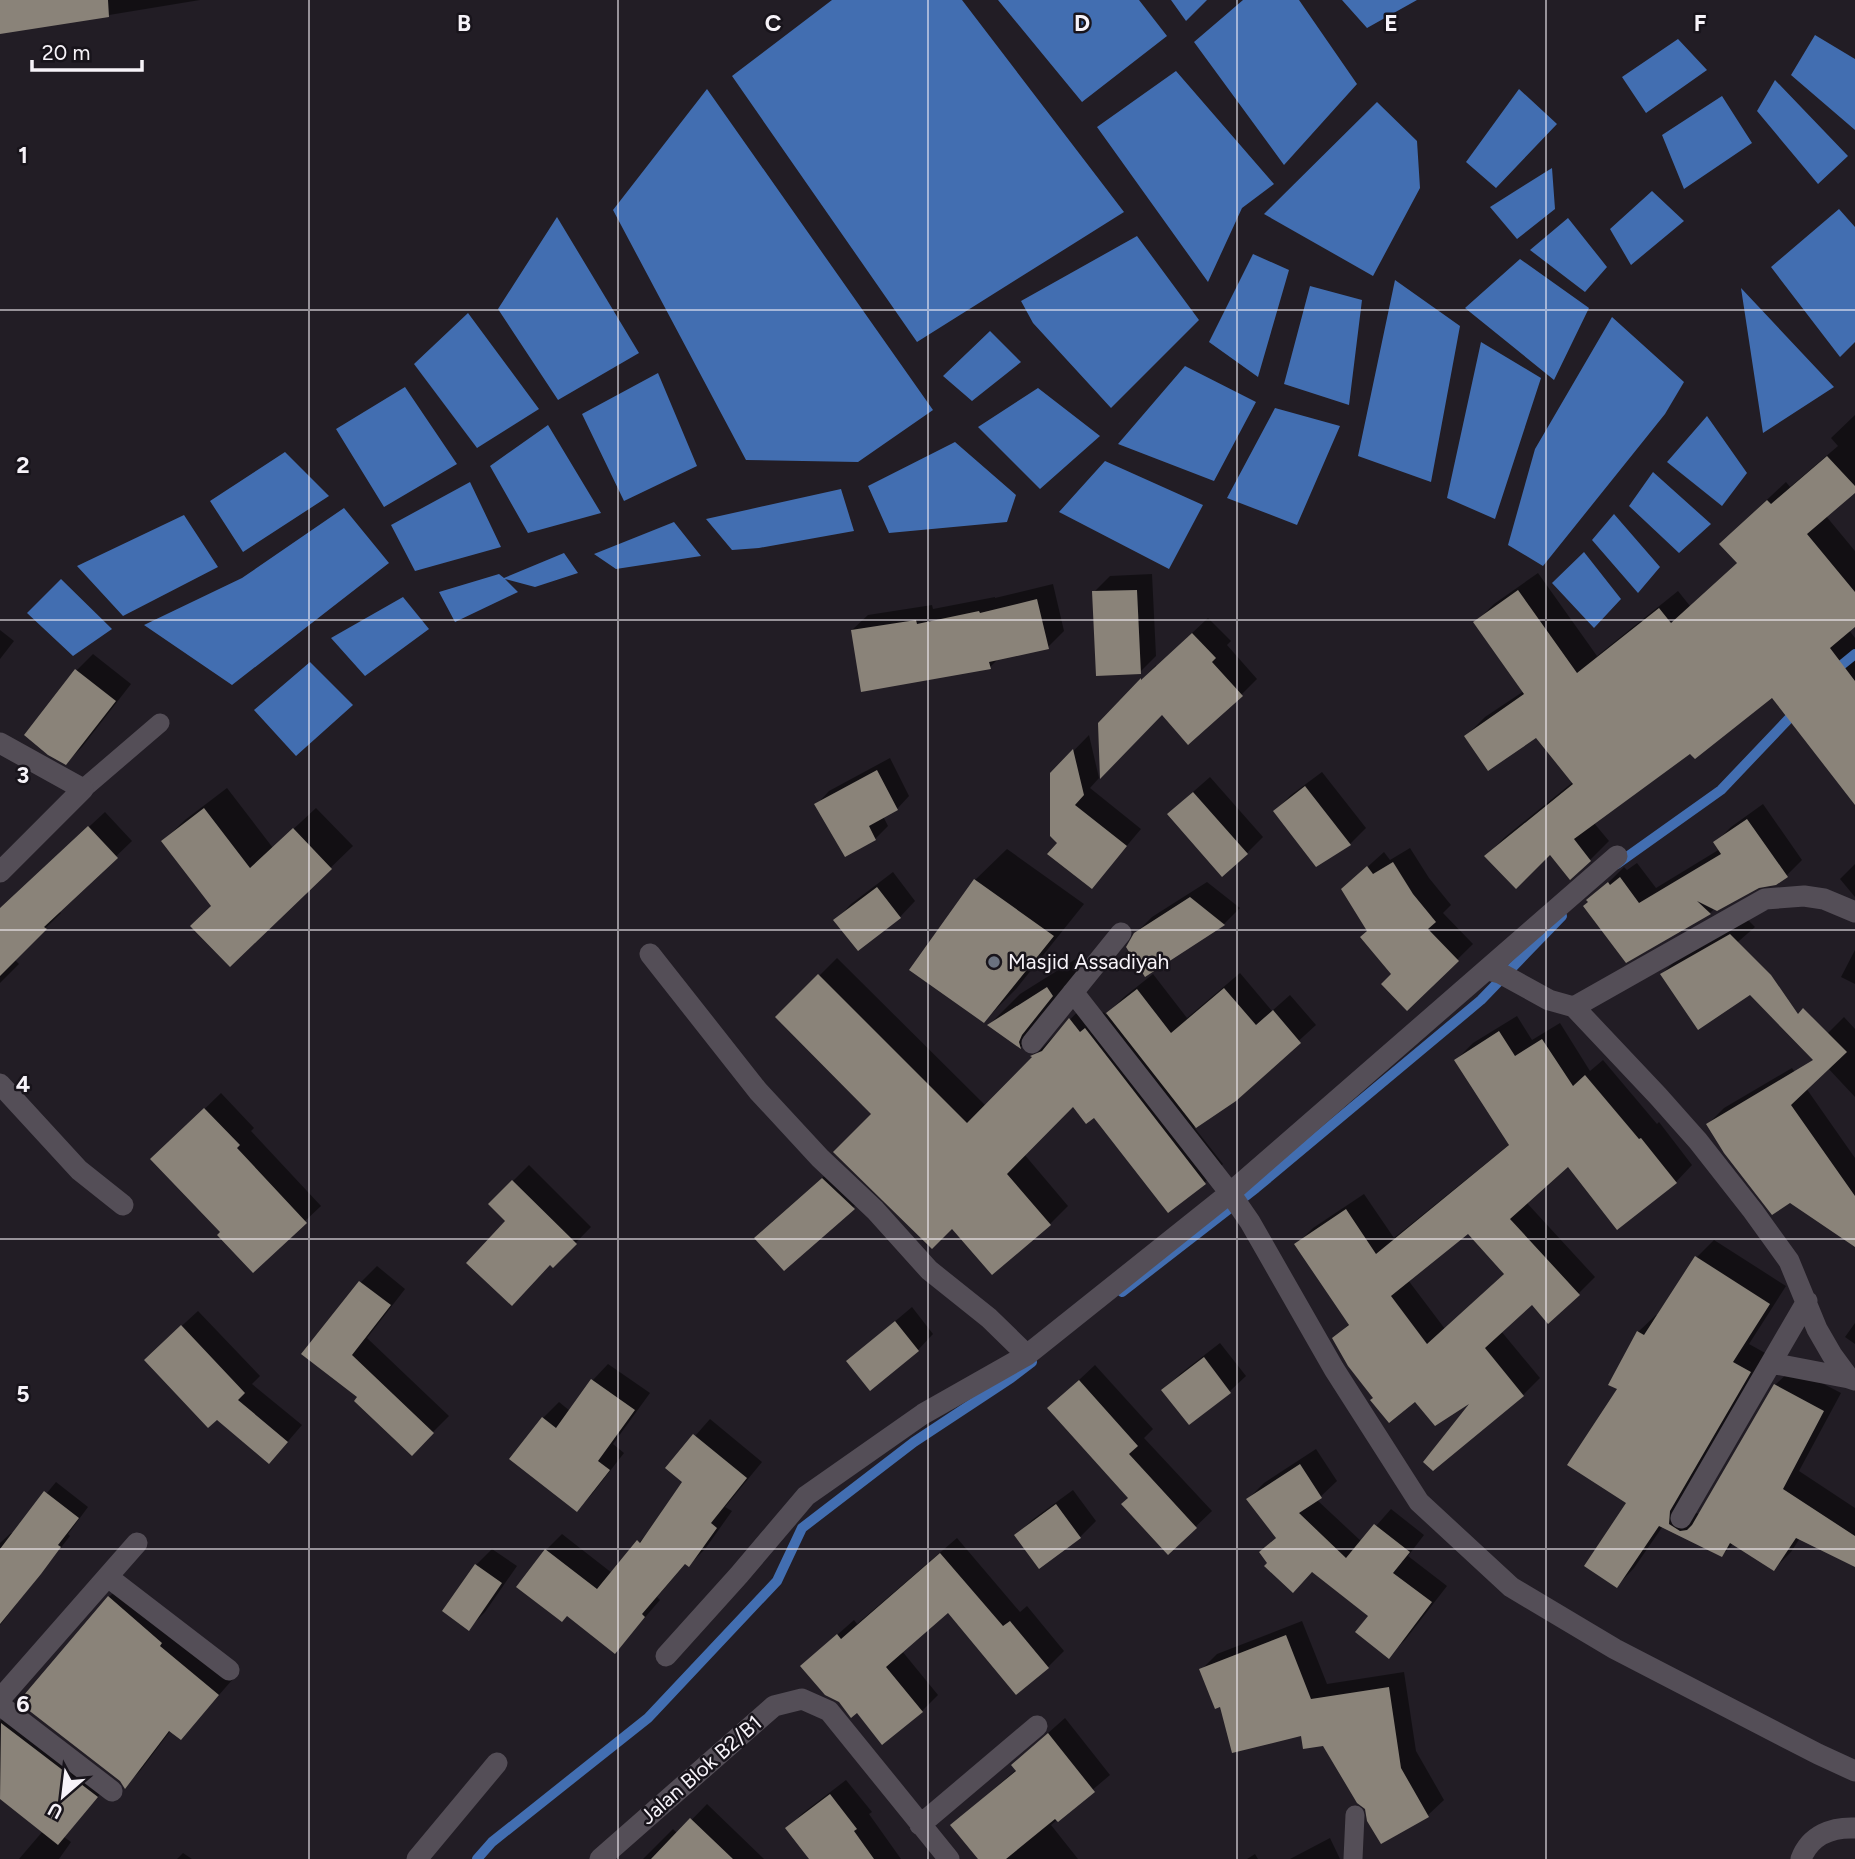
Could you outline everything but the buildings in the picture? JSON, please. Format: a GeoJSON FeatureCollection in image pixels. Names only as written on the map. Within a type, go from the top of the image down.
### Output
{"type":"FeatureCollection","features":[{"type":"Feature","properties":{"kind":"street"},"geometry":{"type":"LineString","coordinates":[[0,743],[83,789],[0,872]]}},
{"type":"Feature","properties":{"kind":"street"},"geometry":{"type":"LineString","coordinates":[[666,1656],[806,1496],[923,1414],[1027,1355],[1232,1196],[1494,972],[1617,856]]}},
{"type":"Feature","properties":{"kind":"street"},"geometry":{"type":"LineString","coordinates":[[1574,1007],[1765,899],[1814,897],[1855,912]]}},
{"type":"Feature","properties":{"kind":"street"},"geometry":{"type":"LineString","coordinates":[[1032,1043],[1121,933]]}},
{"type":"Feature","properties":{"kind":"street"},"geometry":{"type":"LineString","coordinates":[[650,954],[758,1091],[820,1158],[875,1210],[929,1270],[989,1318],[1027,1355]]}},
{"type":"Feature","properties":{"kind":"street"},"geometry":{"type":"LineString","coordinates":[[1494,972],[1549,1000],[1574,1007],[1658,1096],[1754,1211],[1789,1261],[1817,1329],[1832,1355],[1852,1379]]}},
{"type":"Feature","properties":{"kind":"street"},"geometry":{"type":"LineString","coordinates":[[1073,992],[1250,1222],[1334,1369],[1419,1502],[1511,1587],[1615,1649],[1855,1771]]}},
{"type":"Feature","properties":{"kind":"street"},"geometry":{"type":"LineString","coordinates":[[0,1084],[79,1170],[123,1205]]}},
{"type":"Feature","properties":{"kind":"street"},"geometry":{"type":"LineString","coordinates":[[1681,1518],[1807,1301]]}},
{"type":"Feature","properties":{"kind":"street"},"geometry":{"type":"LineString","coordinates":[[1771,1363],[1852,1379]]}},
{"type":"Feature","properties":{"kind":"street"},"geometry":{"type":"LineString","coordinates":[[0,1699],[137,1543]]}},
{"type":"Feature","properties":{"kind":"street"},"geometry":{"type":"LineString","coordinates":[[108,1577],[229,1670]]}},
{"type":"Feature","properties":{"kind":"street","name":"Jalan Blok B2/B1"},"geometry":{"type":"LineString","coordinates":[[600,1859],[774,1706],[802,1699],[829,1711],[949,1859]]}},
{"type":"Feature","properties":{"kind":"street"},"geometry":{"type":"LineString","coordinates":[[0,1705],[113,1791]]}},
{"type":"Feature","properties":{"kind":"street"},"geometry":{"type":"LineString","coordinates":[[920,1825],[1037,1726]]}},
{"type":"Feature","properties":{"kind":"street"},"geometry":{"type":"LineString","coordinates":[[417,1859],[497,1763]]}},
{"type":"Feature","properties":{"kind":"street"},"geometry":{"type":"LineString","coordinates":[[1801,1859],[1804,1850],[1818,1836],[1835,1828],[1855,1828]]}},
{"type":"Feature","properties":{"kind":"lane"},"geometry":{"type":"LineString","coordinates":[[83,789],[160,723]]}},
{"type":"Feature","properties":{"kind":"lane"},"geometry":{"type":"LineString","coordinates":[[1353,1859],[1355,1815]]}},
{"type":"Feature","properties":{"kind":"water"},"geometry":{"type":"Polygon","coordinates":[[[832,0],[962,0],[1124,212],[917,342],[732,76],[832,0]]]}},
{"type":"Feature","properties":{"kind":"water"},"geometry":{"type":"Polygon","coordinates":[[[998,0],[1139,0],[1167,36],[1082,102],[998,0]]]}},
{"type":"Feature","properties":{"kind":"water"},"geometry":{"type":"Polygon","coordinates":[[[1171,0],[1207,0],[1186,21],[1171,0]]]}},
{"type":"Feature","properties":{"kind":"water"},"geometry":{"type":"Polygon","coordinates":[[[1243,0],[1299,0],[1357,84],[1284,165],[1194,42],[1243,0]]]}},
{"type":"Feature","properties":{"kind":"water"},"geometry":{"type":"Polygon","coordinates":[[[1342,0],[1417,0],[1367,28],[1342,0]]]}},
{"type":"Feature","properties":{"kind":"water"},"geometry":{"type":"Polygon","coordinates":[[[1815,35],[1855,59],[1855,130],[1791,75],[1815,35]]]}},
{"type":"Feature","properties":{"kind":"water"},"geometry":{"type":"Polygon","coordinates":[[[1678,39],[1707,70],[1646,113],[1622,77],[1678,39]]]}},
{"type":"Feature","properties":{"kind":"water"},"geometry":{"type":"Polygon","coordinates":[[[1176,71],[1274,184],[1242,208],[1208,282],[1097,127],[1176,71]]]}},
{"type":"Feature","properties":{"kind":"water"},"geometry":{"type":"Polygon","coordinates":[[[1775,80],[1848,156],[1818,184],[1757,111],[1775,80]]]}},
{"type":"Feature","properties":{"kind":"water"},"geometry":{"type":"Polygon","coordinates":[[[707,89],[933,410],[858,462],[746,460],[613,210],[707,89]]]}},
{"type":"Feature","properties":{"kind":"water"},"geometry":{"type":"Polygon","coordinates":[[[1519,89],[1557,124],[1496,188],[1466,162],[1519,89]]]}},
{"type":"Feature","properties":{"kind":"water"},"geometry":{"type":"Polygon","coordinates":[[[1722,96],[1752,143],[1684,189],[1662,135],[1722,96]]]}},
{"type":"Feature","properties":{"kind":"water"},"geometry":{"type":"Polygon","coordinates":[[[1377,102],[1417,141],[1420,188],[1373,276],[1264,214],[1377,102]]]}},
{"type":"Feature","properties":{"kind":"water"},"geometry":{"type":"Polygon","coordinates":[[[1552,168],[1555,209],[1517,239],[1490,207],[1552,168]]]}},
{"type":"Feature","properties":{"kind":"water"},"geometry":{"type":"Polygon","coordinates":[[[1652,191],[1684,221],[1631,265],[1610,229],[1652,191]]]}},
{"type":"Feature","properties":{"kind":"water"},"geometry":{"type":"Polygon","coordinates":[[[1839,209],[1855,227],[1855,342],[1840,357],[1771,267],[1839,209]]]}},
{"type":"Feature","properties":{"kind":"water"},"geometry":{"type":"Polygon","coordinates":[[[557,217],[639,353],[558,400],[498,309],[557,217]]]}},
{"type":"Feature","properties":{"kind":"water"},"geometry":{"type":"Polygon","coordinates":[[[1568,218],[1607,267],[1585,292],[1530,250],[1568,218]]]}},
{"type":"Feature","properties":{"kind":"water"},"geometry":{"type":"Polygon","coordinates":[[[1137,236],[1199,320],[1111,408],[1033,323],[1021,301],[1137,236]]]}},
{"type":"Feature","properties":{"kind":"water"},"geometry":{"type":"Polygon","coordinates":[[[1253,254],[1289,270],[1258,377],[1209,342],[1253,254]]]}},
{"type":"Feature","properties":{"kind":"water"},"geometry":{"type":"Polygon","coordinates":[[[1520,259],[1589,308],[1554,380],[1465,308],[1520,259]]]}},
{"type":"Feature","properties":{"kind":"water"},"geometry":{"type":"Polygon","coordinates":[[[1395,280],[1460,326],[1431,482],[1358,456],[1395,280]]]}},
{"type":"Feature","properties":{"kind":"water"},"geometry":{"type":"Polygon","coordinates":[[[1310,286],[1362,300],[1349,405],[1284,384],[1310,286]]]}},
{"type":"Feature","properties":{"kind":"water"},"geometry":{"type":"Polygon","coordinates":[[[1741,288],[1834,387],[1763,433],[1741,288]]]}},
{"type":"Feature","properties":{"kind":"water"},"geometry":{"type":"Polygon","coordinates":[[[468,313],[539,409],[477,448],[414,364],[468,313]]]}},
{"type":"Feature","properties":{"kind":"water"},"geometry":{"type":"Polygon","coordinates":[[[1612,317],[1684,382],[1665,414],[1543,566],[1508,545],[1535,449],[1612,317]]]}},
{"type":"Feature","properties":{"kind":"water"},"geometry":{"type":"Polygon","coordinates":[[[990,331],[1021,362],[972,401],[943,376],[990,331]]]}},
{"type":"Feature","properties":{"kind":"water"},"geometry":{"type":"Polygon","coordinates":[[[1481,342],[1541,378],[1495,519],[1447,498],[1481,342]]]}},
{"type":"Feature","properties":{"kind":"water"},"geometry":{"type":"Polygon","coordinates":[[[1185,366],[1256,402],[1214,481],[1118,444],[1185,366]]]}},
{"type":"Feature","properties":{"kind":"water"},"geometry":{"type":"Polygon","coordinates":[[[658,373],[697,466],[624,501],[582,414],[658,373]]]}},
{"type":"Feature","properties":{"kind":"water"},"geometry":{"type":"Polygon","coordinates":[[[405,387],[457,464],[384,507],[336,429],[405,387]]]}},
{"type":"Feature","properties":{"kind":"water"},"geometry":{"type":"Polygon","coordinates":[[[1038,388],[1100,436],[1040,489],[978,427],[1038,388]]]}},
{"type":"Feature","properties":{"kind":"water"},"geometry":{"type":"Polygon","coordinates":[[[1275,408],[1340,426],[1297,525],[1227,498],[1275,408]]]}},
{"type":"Feature","properties":{"kind":"water"},"geometry":{"type":"Polygon","coordinates":[[[1707,416],[1747,473],[1722,506],[1667,462],[1707,416]]]}},
{"type":"Feature","properties":{"kind":"water"},"geometry":{"type":"Polygon","coordinates":[[[548,425],[601,513],[528,533],[490,466],[548,425]]]}},
{"type":"Feature","properties":{"kind":"water"},"geometry":{"type":"Polygon","coordinates":[[[955,442],[1016,495],[1007,522],[889,533],[868,486],[955,442]]]}},
{"type":"Feature","properties":{"kind":"water"},"geometry":{"type":"Polygon","coordinates":[[[285,452],[329,496],[243,552],[210,501],[285,452]]]}},
{"type":"Feature","properties":{"kind":"water"},"geometry":{"type":"Polygon","coordinates":[[[1105,461],[1203,505],[1169,569],[1059,512],[1105,461]]]}},
{"type":"Feature","properties":{"kind":"water"},"geometry":{"type":"Polygon","coordinates":[[[1653,472],[1711,524],[1679,553],[1629,506],[1653,472]]]}},
{"type":"Feature","properties":{"kind":"water"},"geometry":{"type":"Polygon","coordinates":[[[470,482],[501,547],[415,571],[391,525],[470,482]]]}},
{"type":"Feature","properties":{"kind":"water"},"geometry":{"type":"Polygon","coordinates":[[[841,489],[854,531],[759,548],[732,550],[706,519],[841,489]]]}},
{"type":"Feature","properties":{"kind":"water"},"geometry":{"type":"Polygon","coordinates":[[[344,508],[389,563],[232,685],[144,625],[242,578],[344,508]]]}},
{"type":"Feature","properties":{"kind":"water"},"geometry":{"type":"Polygon","coordinates":[[[1614,514],[1660,567],[1638,593],[1592,540],[1614,514]]]}},
{"type":"Feature","properties":{"kind":"water"},"geometry":{"type":"Polygon","coordinates":[[[184,515],[218,567],[123,616],[77,566],[184,515]]]}},
{"type":"Feature","properties":{"kind":"water"},"geometry":{"type":"Polygon","coordinates":[[[674,522],[701,556],[616,569],[594,554],[674,522]]]}},
{"type":"Feature","properties":{"kind":"water"},"geometry":{"type":"Polygon","coordinates":[[[1584,552],[1621,599],[1594,628],[1552,583],[1584,552]]]}},
{"type":"Feature","properties":{"kind":"water"},"geometry":{"type":"Polygon","coordinates":[[[564,553],[578,573],[535,587],[505,579],[518,592],[455,622],[439,592],[499,574],[504,578],[564,553]]]}},
{"type":"Feature","properties":{"kind":"water"},"geometry":{"type":"Polygon","coordinates":[[[61,579],[112,629],[73,656],[27,613],[61,579]]]}},
{"type":"Feature","properties":{"kind":"water"},"geometry":{"type":"Polygon","coordinates":[[[403,597],[429,629],[365,676],[331,638],[403,597]]]}},
{"type":"Feature","properties":{"kind":"water"},"geometry":{"type":"Polygon","coordinates":[[[310,662],[353,705],[296,756],[254,710],[310,662]]]}},
{"type":"Feature","properties":{"kind":"waterway"},"geometry":{"type":"LineString","coordinates":[[1833,672],[1855,654]]}},
{"type":"Feature","properties":{"kind":"waterway"},"geometry":{"type":"LineString","coordinates":[[1617,864],[1721,790],[1798,709]]}},
{"type":"Feature","properties":{"kind":"waterway"},"geometry":{"type":"LineString","coordinates":[[1122,1292],[1256,1188],[1481,1000],[1562,916]]}},
{"type":"Feature","properties":{"kind":"waterway"},"geometry":{"type":"LineString","coordinates":[[477,1859],[492,1842],[648,1718],[777,1581],[802,1528],[914,1442],[1032,1362]]}},
{"type":"Feature","properties":{"kind":"place","name":"Masjid Assadiyah"},"geometry":{"type":"Point","coordinates":[994,962]}}]}
